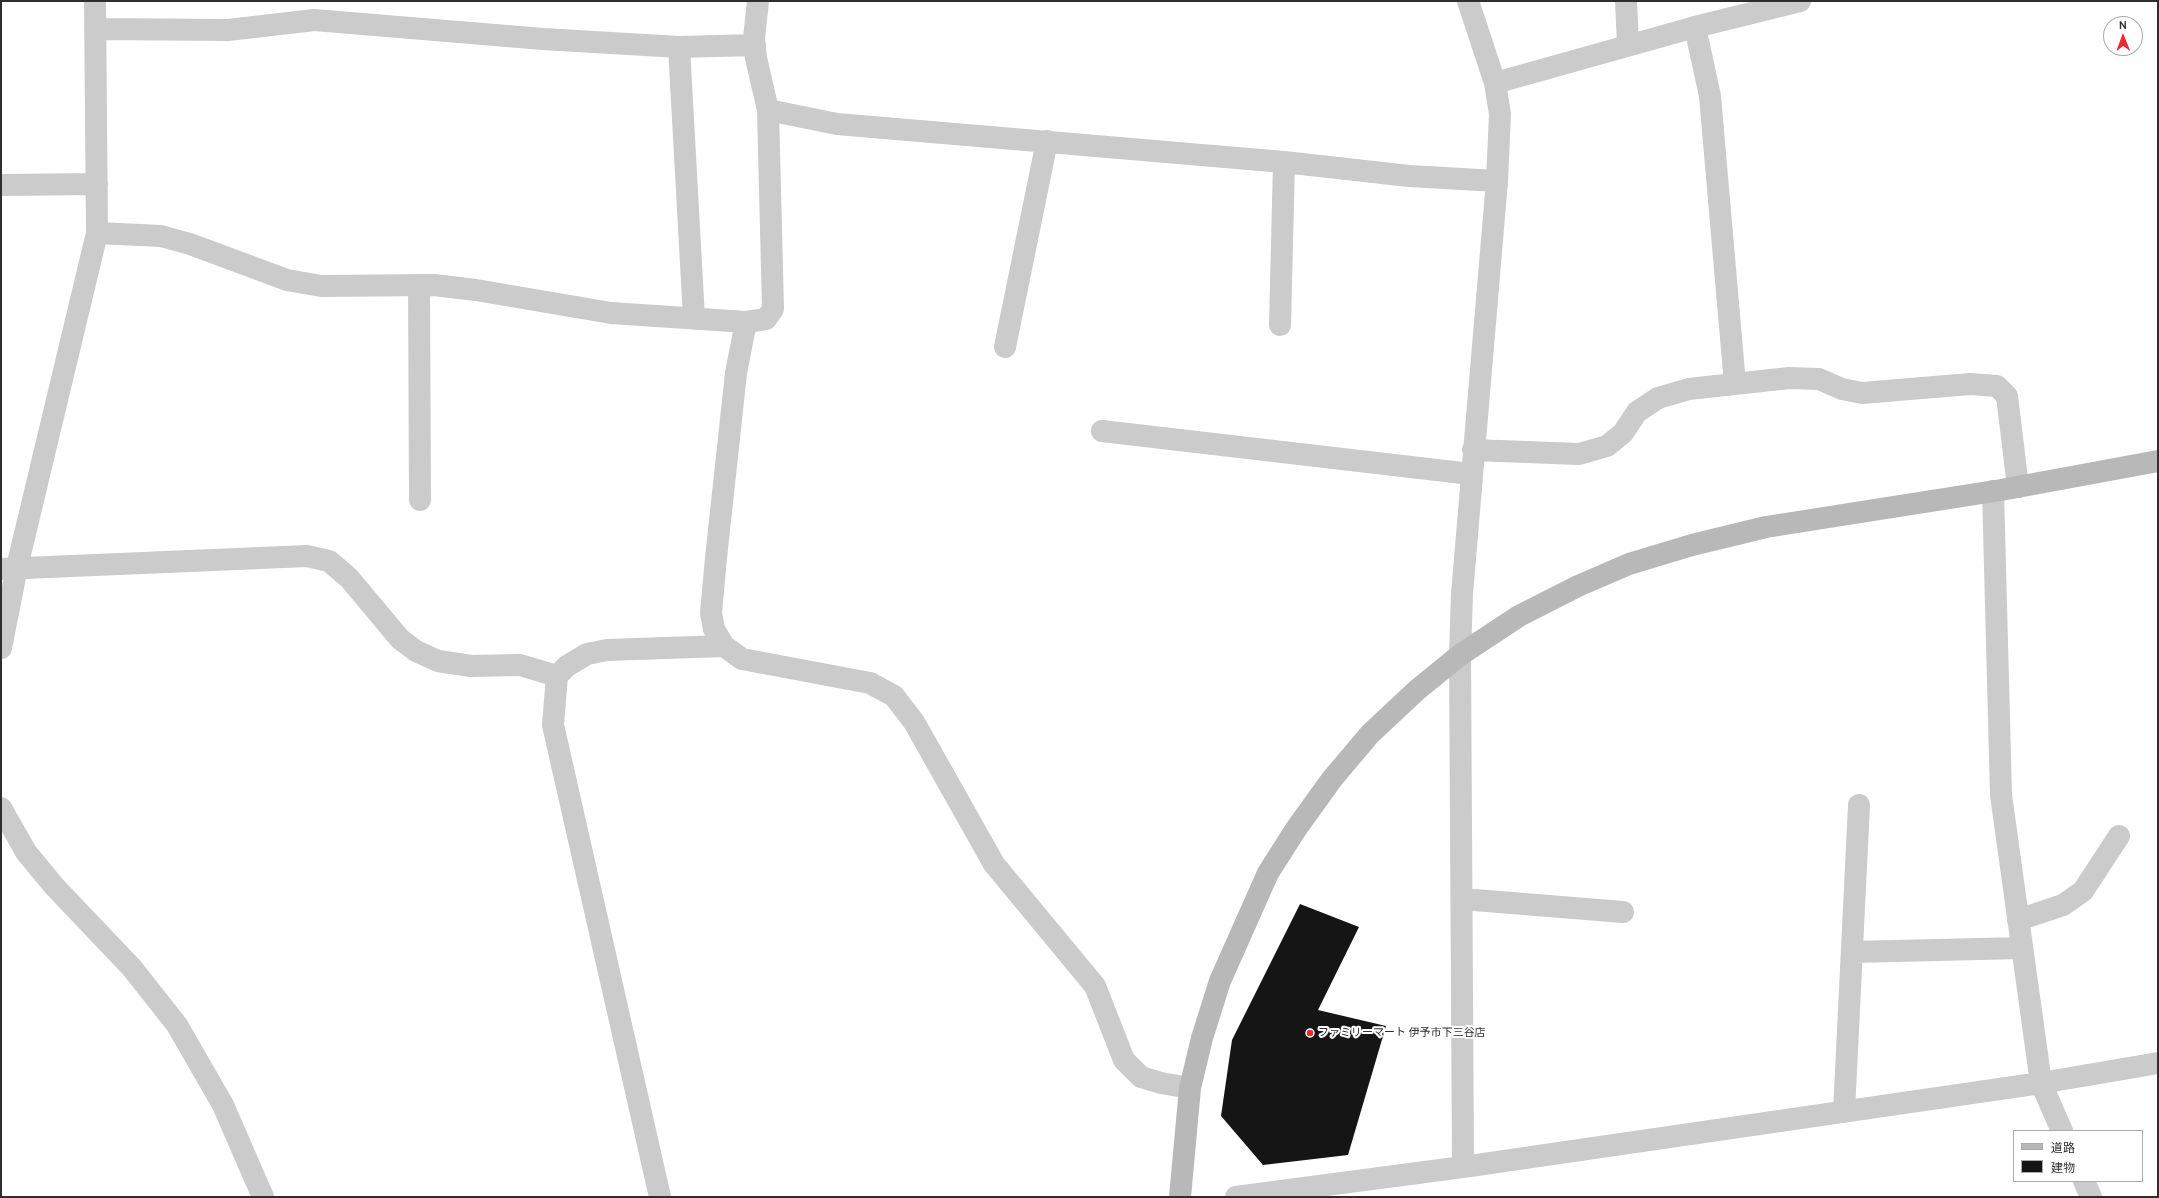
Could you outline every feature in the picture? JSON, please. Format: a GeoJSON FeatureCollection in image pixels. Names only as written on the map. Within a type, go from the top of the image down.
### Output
{"type":"FeatureCollection","features":[{"type":"Feature","properties":{"kind":"street"},"geometry":{"type":"LineString","coordinates":[[1,648],[9,568],[97,233],[95,1]]}},
{"type":"Feature","properties":{"kind":"street"},"geometry":{"type":"LineString","coordinates":[[97,233],[161,236],[190,244],[293,281],[321,286],[419,285],[476,290],[611,313],[746,322],[766,319],[773,309],[768,110],[756,58],[755,45],[758,1]]}},
{"type":"Feature","properties":{"kind":"street"},"geometry":{"type":"LineString","coordinates":[[1463,1167],[1460,655],[1462,594],[1497,181],[1500,114],[1495,83],[1468,1]]}},
{"type":"Feature","properties":{"kind":"street"},"geometry":{"type":"LineString","coordinates":[[1626,1],[1628,45]]}},
{"type":"Feature","properties":{"kind":"street"},"geometry":{"type":"LineString","coordinates":[[1495,83],[1695,26],[1800,1]]}},
{"type":"Feature","properties":{"kind":"street"},"geometry":{"type":"LineString","coordinates":[[95,29],[228,30],[314,20],[543,39],[679,47],[755,45]]}},
{"type":"Feature","properties":{"kind":"street"},"geometry":{"type":"LineString","coordinates":[[1695,26],[1710,96],[1735,384]]}},
{"type":"Feature","properties":{"kind":"street"},"geometry":{"type":"LineString","coordinates":[[679,47],[694,318]]}},
{"type":"Feature","properties":{"kind":"street"},"geometry":{"type":"LineString","coordinates":[[768,110],[837,124],[1284,162],[1409,176],[1497,181]]}},
{"type":"Feature","properties":{"kind":"street"},"geometry":{"type":"LineString","coordinates":[[1005,346],[1047,141]]}},
{"type":"Feature","properties":{"kind":"street"},"geometry":{"type":"LineString","coordinates":[[1280,325],[1284,162]]}},
{"type":"Feature","properties":{"kind":"street"},"geometry":{"type":"LineString","coordinates":[[1,186],[97,184]]}},
{"type":"Feature","properties":{"kind":"street"},"geometry":{"type":"LineString","coordinates":[[419,285],[420,500]]}},
{"type":"Feature","properties":{"kind":"street"},"geometry":{"type":"LineString","coordinates":[[746,322],[736,373],[711,613],[714,629],[724,646],[742,659],[870,682],[894,696],[914,722],[994,864],[1095,986],[1124,1060],[1141,1077],[1161,1083],[1190,1088]]}},
{"type":"Feature","properties":{"kind":"street"},"geometry":{"type":"LineString","coordinates":[[1473,450],[1579,454],[1607,446],[1623,433],[1637,412],[1658,398],[1689,389],[1789,378],[1819,379],[1842,389],[1862,393],[1970,384],[1997,386],[2007,396],[2018,487]]}},
{"type":"Feature","properties":{"kind":"street"},"geometry":{"type":"LineString","coordinates":[[1102,431],[1471,474]]}},
{"type":"Feature","properties":{"kind":"street"},"geometry":{"type":"LineString","coordinates":[[1180,1197],[1190,1088],[1202,1038],[1220,982],[1268,873],[1296,829],[1332,779],[1370,734],[1417,690],[1460,655],[1519,616],[1578,586],[1629,564],[1685,547],[1766,527],[2018,487],[2158,461]]}},
{"type":"Feature","properties":{"kind":"street"},"geometry":{"type":"LineString","coordinates":[[1993,491],[2001,795],[2041,1083],[2062,1130]]}},
{"type":"Feature","properties":{"kind":"street"},"geometry":{"type":"LineString","coordinates":[[9,568],[307,556],[328,561],[349,578],[400,639],[416,651],[438,661],[471,666],[520,665],[557,676]]}},
{"type":"Feature","properties":{"kind":"street"},"geometry":{"type":"LineString","coordinates":[[660,1197],[552,725],[557,676],[567,666],[587,654],[607,650],[724,646]]}},
{"type":"Feature","properties":{"kind":"street"},"geometry":{"type":"LineString","coordinates":[[1844,1112],[1859,805]]}},
{"type":"Feature","properties":{"kind":"street"},"geometry":{"type":"LineString","coordinates":[[1,808],[26,852],[54,886],[132,968],[177,1025],[223,1105],[263,1197]]}},
{"type":"Feature","properties":{"kind":"street"},"geometry":{"type":"LineString","coordinates":[[2018,920],[2063,905],[2083,891],[2119,836]]}},
{"type":"Feature","properties":{"kind":"street"},"geometry":{"type":"LineString","coordinates":[[1462,899],[1623,912]]}},
{"type":"Feature","properties":{"kind":"street"},"geometry":{"type":"LineString","coordinates":[[1852,952],[2022,948]]}},
{"type":"Feature","properties":{"kind":"street"},"geometry":{"type":"LineString","coordinates":[[1236,1197],[1463,1167],[1844,1112],[2041,1083],[2158,1063]]}},
{"type":"Feature","properties":{"kind":"street"},"geometry":{"type":"LineString","coordinates":[[2084,1182],[2091,1197]]}},
{"type":"Feature","properties":{"kind":"building","name":"ファミリーマート 伊予市下三谷店"},"geometry":{"type":"Polygon","coordinates":[[[1300,904],[1359,927],[1318,1010],[1386,1026],[1348,1155],[1263,1165],[1221,1116],[1232,1040],[1300,904]]]}},
{"type":"Feature","properties":{"kind":"place","name":"ファミリーマート 伊予市下三谷店"},"geometry":{"type":"Point","coordinates":[1310,1033]}}]}
